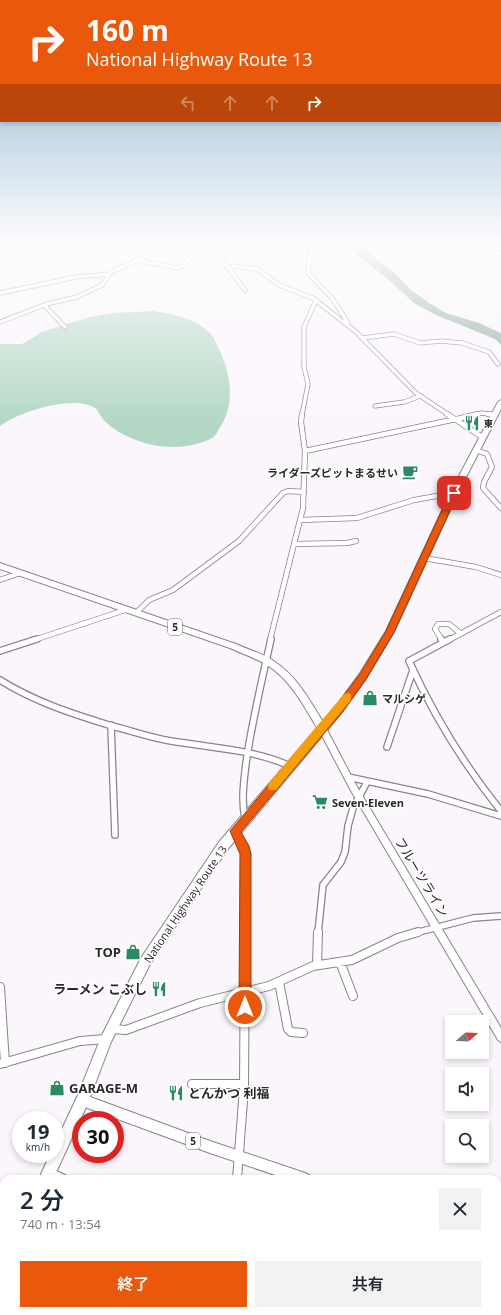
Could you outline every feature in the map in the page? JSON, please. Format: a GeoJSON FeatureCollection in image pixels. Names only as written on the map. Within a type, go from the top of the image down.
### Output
{"type":"FeatureCollection","features":[{"type":"Feature","properties":{"kind":"highway","name":"National Highway Route 13"},"geometry":{"type":"LineString","coordinates":[[48,1175],[82,1100],[106,1039],[145,962],[223,846],[349,695],[375,658],[390,632],[454,493],[501,402]]}},
{"type":"Feature","properties":{"kind":"main road","name":"5"},"geometry":{"type":"LineString","coordinates":[[0,566],[233,646],[267,661],[282,671],[291,681],[322,728]]}},
{"type":"Feature","properties":{"kind":"main road","name":"5"},"geometry":{"type":"LineString","coordinates":[[82,1100],[293,1175]]}},
{"type":"Feature","properties":{"kind":"street"},"geometry":{"type":"LineString","coordinates":[[0,322],[51,303]]}},
{"type":"Feature","properties":{"kind":"street"},"geometry":{"type":"LineString","coordinates":[[246,819],[243,809],[243,787],[258,693],[295,544],[304,492],[305,451],[301,422],[308,384],[304,367],[304,327],[315,303]]}},
{"type":"Feature","properties":{"kind":"street"},"geometry":{"type":"LineString","coordinates":[[320,303],[363,338],[383,361],[420,396],[482,437]]}},
{"type":"Feature","properties":{"kind":"street"},"geometry":{"type":"LineString","coordinates":[[335,303],[348,325]]}},
{"type":"Feature","properties":{"kind":"street"},"geometry":{"type":"LineString","coordinates":[[44,305],[65,327]]}},
{"type":"Feature","properties":{"kind":"street"},"geometry":{"type":"LineString","coordinates":[[363,338],[394,334],[420,343],[441,341],[462,343],[489,352],[498,364]]}},
{"type":"Feature","properties":{"kind":"street"},"geometry":{"type":"LineString","coordinates":[[375,406],[404,402],[420,396]]}},
{"type":"Feature","properties":{"kind":"street"},"geometry":{"type":"LineString","coordinates":[[305,451],[482,413],[494,416]]}},
{"type":"Feature","properties":{"kind":"street"},"geometry":{"type":"LineString","coordinates":[[476,450],[486,453],[492,467],[484,482],[483,488],[501,508]]}},
{"type":"Feature","properties":{"kind":"street"},"geometry":{"type":"LineString","coordinates":[[136,613],[148,600],[173,590],[239,540],[284,493],[288,491],[304,492]]}},
{"type":"Feature","properties":{"kind":"street"},"geometry":{"type":"LineString","coordinates":[[300,520],[357,518],[414,500],[454,493]]}},
{"type":"Feature","properties":{"kind":"street"},"geometry":{"type":"LineString","coordinates":[[295,544],[347,543],[356,541]]}},
{"type":"Feature","properties":{"kind":"street"},"geometry":{"type":"LineString","coordinates":[[424,558],[476,567],[501,575]]}},
{"type":"Feature","properties":{"kind":"street"},"geometry":{"type":"LineString","coordinates":[[0,580],[20,573]]}},
{"type":"Feature","properties":{"kind":"street"},"geometry":{"type":"LineString","coordinates":[[0,651],[125,610]]}},
{"type":"Feature","properties":{"kind":"street"},"geometry":{"type":"LineString","coordinates":[[501,612],[409,661],[425,696],[481,786],[501,811]]}},
{"type":"Feature","properties":{"kind":"street"},"geometry":{"type":"LineString","coordinates":[[444,642],[435,629],[438,624],[449,624],[460,633]]}},
{"type":"Feature","properties":{"kind":"street"},"geometry":{"type":"LineString","coordinates":[[387,747],[406,695],[413,670]]}},
{"type":"Feature","properties":{"kind":"street"},"geometry":{"type":"LineString","coordinates":[[0,680],[26,695],[77,715],[170,741],[248,752],[281,761],[290,766]]}},
{"type":"Feature","properties":{"kind":"street"},"geometry":{"type":"LineString","coordinates":[[111,725],[115,835]]}},
{"type":"Feature","properties":{"kind":"street","name":"フルーツライン"},"geometry":{"type":"LineString","coordinates":[[322,728],[359,796],[501,1037]]}},
{"type":"Feature","properties":{"kind":"street"},"geometry":{"type":"LineString","coordinates":[[348,777],[433,795],[501,816]]}},
{"type":"Feature","properties":{"kind":"street"},"geometry":{"type":"LineString","coordinates":[[317,965],[318,931],[323,885],[341,862],[345,852],[348,826],[359,796],[367,782]]}},
{"type":"Feature","properties":{"kind":"street"},"geometry":{"type":"LineString","coordinates":[[235,831],[243,846],[245,854],[244,1084],[238,1175]]}},
{"type":"Feature","properties":{"kind":"street"},"geometry":{"type":"LineString","coordinates":[[112,1029],[126,1030],[200,1003],[269,986],[317,965],[358,958],[398,938],[473,918],[501,916]]}},
{"type":"Feature","properties":{"kind":"street"},"geometry":{"type":"LineString","coordinates":[[340,962],[353,996]]}},
{"type":"Feature","properties":{"kind":"street"},"geometry":{"type":"LineString","coordinates":[[279,982],[288,1029],[291,1032],[303,1033]]}},
{"type":"Feature","properties":{"kind":"street"},"geometry":{"type":"LineString","coordinates":[[0,987],[2,1064],[16,1062],[63,1046],[98,1038],[106,1039]]}},
{"type":"Feature","properties":{"kind":"street"},"geometry":{"type":"LineString","coordinates":[[192,1084],[244,1084]]}},
{"type":"Feature","properties":{"kind":"shaded area"},"geometry":{"type":"Polygon","coordinates":[[[415,303],[430,303],[446,313],[479,323],[501,333],[501,345],[495,339],[436,315],[415,303]]]}},
{"type":"Feature","properties":{"kind":"shaded area"},"geometry":{"type":"Polygon","coordinates":[[[154,311],[177,316],[204,328],[214,339],[219,349],[229,379],[230,400],[224,420],[213,437],[201,443],[189,446],[165,447],[153,445],[141,442],[119,432],[102,418],[95,408],[86,404],[74,403],[46,406],[32,410],[19,415],[0,426],[0,344],[22,344],[42,332],[90,317],[114,313],[154,311]]]}},
{"type":"Feature","properties":{"kind":"slow traffic"},"geometry":{"type":"LineString","coordinates":[[273,787],[348,697]]}},
{"type":"Feature","properties":{"kind":"place","name":"東"},"geometry":{"type":"Point","coordinates":[472,423]}},
{"type":"Feature","properties":{"kind":"place","name":"ライダーズピットまるせい"},"geometry":{"type":"Point","coordinates":[410,472]}},
{"type":"Feature","properties":{"kind":"place","name":"マルシゲ"},"geometry":{"type":"Point","coordinates":[370,698]}},
{"type":"Feature","properties":{"kind":"place","name":"Seven-Eleven"},"geometry":{"type":"Point","coordinates":[320,802]}},
{"type":"Feature","properties":{"kind":"place","name":"TOP"},"geometry":{"type":"Point","coordinates":[133,952]}},
{"type":"Feature","properties":{"kind":"place","name":"ラーメン こぶし"},"geometry":{"type":"Point","coordinates":[159,989]}},
{"type":"Feature","properties":{"kind":"place","name":"GARAGE-M"},"geometry":{"type":"Point","coordinates":[57,1088]}},
{"type":"Feature","properties":{"kind":"place","name":"とんかつ 利福"},"geometry":{"type":"Point","coordinates":[176,1093]}},
{"type":"Feature","properties":{"kind":"route"},"geometry":{"type":"LineString","coordinates":[[245,1007],[245,854],[243,846],[235,831],[340,708],[375,658],[390,632],[454,493]]}}]}
